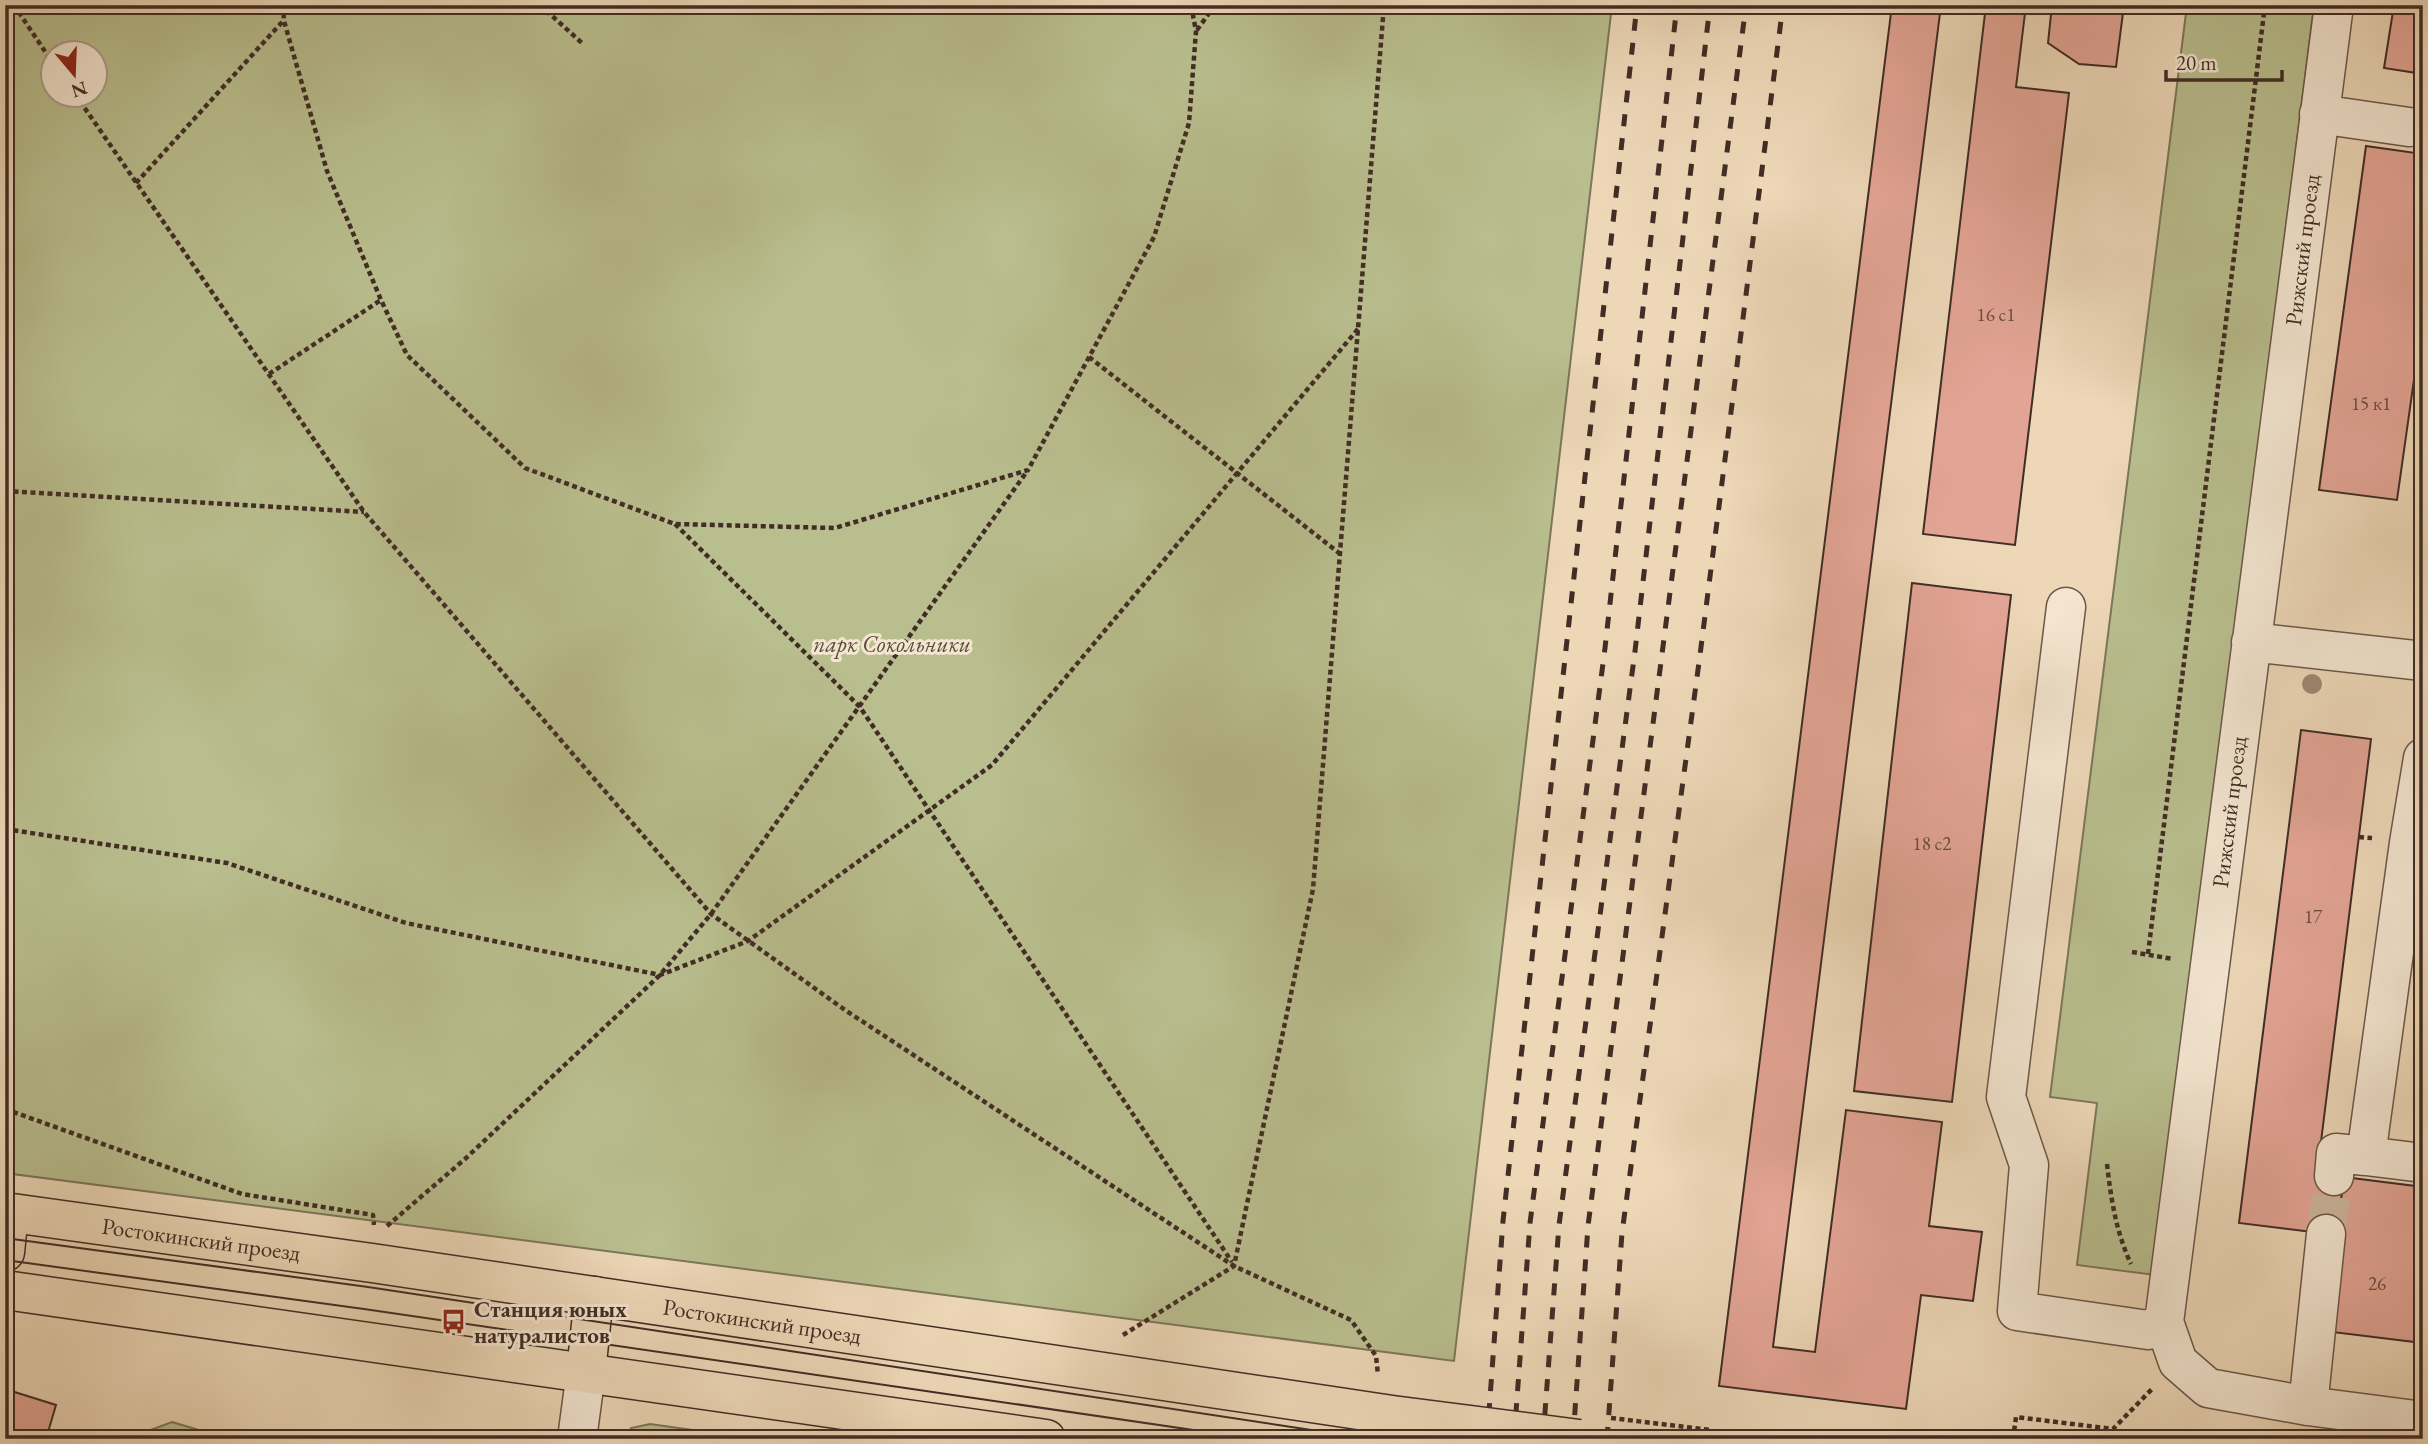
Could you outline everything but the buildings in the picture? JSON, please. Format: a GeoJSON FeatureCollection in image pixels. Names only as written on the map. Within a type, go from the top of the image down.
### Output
{"type":"FeatureCollection","features":[{"type":"Feature","properties":{"kind":"main road"},"geometry":{"type":"LineString","coordinates":[[5,1252],[7,1212]]}},
{"type":"Feature","properties":{"kind":"main road","name":"Ростокинский проезд"},"geometry":{"type":"LineString","coordinates":[[7,1212],[594,1296],[1386,1401],[1580,1439]]}},
{"type":"Feature","properties":{"kind":"main road"},"geometry":{"type":"LineString","coordinates":[[5,1290],[1046,1439]]}},
{"type":"Feature","properties":{"kind":"main road"},"geometry":{"type":"LineString","coordinates":[[586,1372],[594,1296]]}},
{"type":"Feature","properties":{"kind":"street","name":"Рижский проезд"},"geometry":{"type":"LineString","coordinates":[[2334,5],[2164,1322],[2178,1362],[2208,1388],[2308,1406],[2423,1421]]}},
{"type":"Feature","properties":{"kind":"street"},"geometry":{"type":"LineString","coordinates":[[2319,114],[2409,127]]}},
{"type":"Feature","properties":{"kind":"street"},"geometry":{"type":"LineString","coordinates":[[2066,607],[2006,1097],[2029,1165],[2017,1311],[2148,1330],[2164,1322]]}},
{"type":"Feature","properties":{"kind":"street"},"geometry":{"type":"LineString","coordinates":[[2251,642],[2423,661]]}},
{"type":"Feature","properties":{"kind":"street"},"geometry":{"type":"LineString","coordinates":[[2366,1156],[2423,758]]}},
{"type":"Feature","properties":{"kind":"street"},"geometry":{"type":"LineString","coordinates":[[2334,1176],[2336,1153],[2423,1163]]}},
{"type":"Feature","properties":{"kind":"street"},"geometry":{"type":"LineString","coordinates":[[2308,1406],[2326,1234]]}},
{"type":"Feature","properties":{"kind":"street"},"geometry":{"type":"LineString","coordinates":[[577,1439],[586,1372]]}},
{"type":"Feature","properties":{"kind":"path"},"geometry":{"type":"LineString","coordinates":[[14,5],[38,41]]}},
{"type":"Feature","properties":{"kind":"path"},"geometry":{"type":"LineString","coordinates":[[283,5],[284,21],[327,171],[407,355],[525,468],[675,524],[835,528],[1028,470]]}},
{"type":"Feature","properties":{"kind":"path"},"geometry":{"type":"LineString","coordinates":[[540,5],[582,43]]}},
{"type":"Feature","properties":{"kind":"path"},"geometry":{"type":"LineString","coordinates":[[386,1228],[465,1159],[660,975],[711,914],[1028,470],[1154,237],[1189,123],[1196,31],[1191,5]]}},
{"type":"Feature","properties":{"kind":"path"},"geometry":{"type":"LineString","coordinates":[[1196,31],[1215,5]]}},
{"type":"Feature","properties":{"kind":"path"},"geometry":{"type":"LineString","coordinates":[[1119,1338],[1234,1266],[1313,889],[1384,5]]}},
{"type":"Feature","properties":{"kind":"path"},"geometry":{"type":"LineString","coordinates":[[2148,954],[2265,5]]}},
{"type":"Feature","properties":{"kind":"path"},"geometry":{"type":"LineString","coordinates":[[136,183],[284,21]]}},
{"type":"Feature","properties":{"kind":"path"},"geometry":{"type":"LineString","coordinates":[[85,108],[364,512],[711,914],[845,1010],[1234,1266],[1351,1320],[1376,1356],[1386,1401]]}},
{"type":"Feature","properties":{"kind":"path"},"geometry":{"type":"LineString","coordinates":[[269,374],[381,300]]}},
{"type":"Feature","properties":{"kind":"path"},"geometry":{"type":"LineString","coordinates":[[5,829],[227,863],[406,923],[660,975],[748,941],[992,765],[1358,329]]}},
{"type":"Feature","properties":{"kind":"path"},"geometry":{"type":"LineString","coordinates":[[1089,357],[1340,554]]}},
{"type":"Feature","properties":{"kind":"path"},"geometry":{"type":"LineString","coordinates":[[5,491],[364,512]]}},
{"type":"Feature","properties":{"kind":"path"},"geometry":{"type":"LineString","coordinates":[[675,524],[860,707],[1234,1266]]}},
{"type":"Feature","properties":{"kind":"path"},"geometry":{"type":"LineString","coordinates":[[5,1108],[242,1194],[373,1215],[376,1236]]}},
{"type":"Feature","properties":{"kind":"path"},"geometry":{"type":"LineString","coordinates":[[2107,1164],[2111,1202],[2124,1250],[2140,1285],[2164,1322]]}},
{"type":"Feature","properties":{"kind":"path"},"geometry":{"type":"LineString","coordinates":[[2013,1439],[2016,1417],[2113,1429],[2178,1362]]}},
{"type":"Feature","properties":{"kind":"green space","name":"парк Сокольники"},"geometry":{"type":"Polygon","coordinates":[[[5,5],[1612,5],[1454,1361],[5,1173],[5,5]]]}},
{"type":"Feature","properties":{"kind":"green space"},"geometry":{"type":"Polygon","coordinates":[[[2187,5],[2314,5],[2155,1275],[2077,1265],[2097,1103],[2050,1097],[2187,5]]]}},
{"type":"Feature","properties":{"kind":"green space"},"geometry":{"type":"Polygon","coordinates":[[[172,1422],[229,1439],[126,1439],[172,1422]]]}},
{"type":"Feature","properties":{"kind":"green space"},"geometry":{"type":"Polygon","coordinates":[[[650,1424],[757,1439],[628,1439],[631,1428],[650,1424]]]}},
{"type":"Feature","properties":{"kind":"tunnel"},"geometry":{"type":"LineString","coordinates":[[2326,1234],[2334,1176]]}},
{"type":"Feature","properties":{"kind":"tram line"},"geometry":{"type":"LineString","coordinates":[[5,1238],[368,1287],[1371,1439]]}},
{"type":"Feature","properties":{"kind":"tram line"},"geometry":{"type":"LineString","coordinates":[[5,1260],[364,1309],[1255,1439]]}},
{"type":"Feature","properties":{"kind":"railway"},"geometry":{"type":"LineString","coordinates":[[1487,1439],[1503,1221],[1637,5]]}},
{"type":"Feature","properties":{"kind":"railway"},"geometry":{"type":"LineString","coordinates":[[1514,1439],[1530,1223],[1605,648],[1677,5]]}},
{"type":"Feature","properties":{"kind":"railway"},"geometry":{"type":"LineString","coordinates":[[1543,1439],[1559,1225],[1635,651],[1710,5]]}},
{"type":"Feature","properties":{"kind":"railway"},"geometry":{"type":"LineString","coordinates":[[1573,1439],[1588,1226],[1746,5]]}},
{"type":"Feature","properties":{"kind":"railway"},"geometry":{"type":"LineString","coordinates":[[1607,1439],[1622,1233],[1700,655],[1783,5]]}},
{"type":"Feature","properties":{"kind":"place","name":"Станция юных натуралистов"},"geometry":{"type":"Point","coordinates":[454,1322]}}]}
